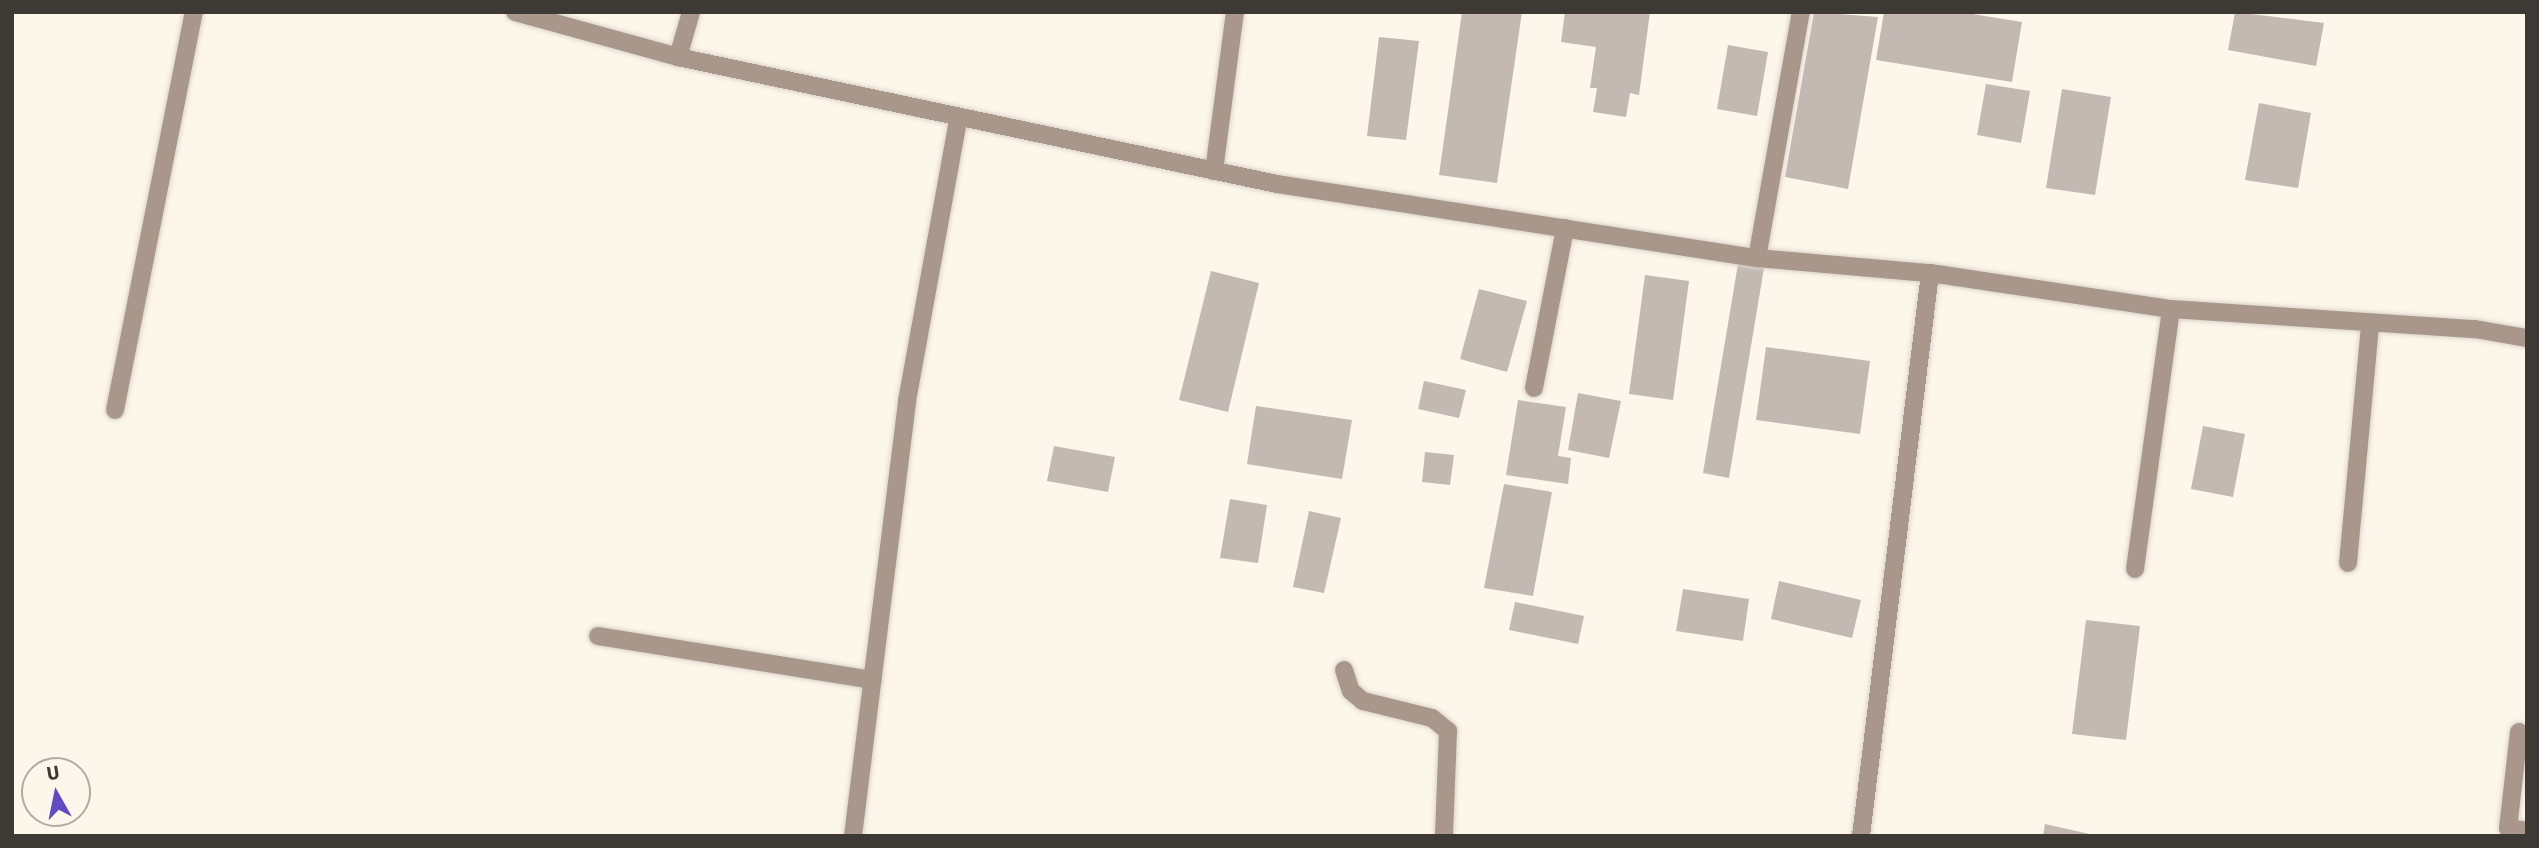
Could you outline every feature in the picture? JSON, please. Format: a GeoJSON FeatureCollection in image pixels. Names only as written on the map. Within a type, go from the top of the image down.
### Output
{"type":"FeatureCollection","features":[{"type":"Feature","properties":{"kind":"street"},"geometry":{"type":"LineString","coordinates":[[115,411],[194,12]]}},
{"type":"Feature","properties":{"kind":"street"},"geometry":{"type":"LineString","coordinates":[[515,12],[678,57],[958,119],[1214,171],[1565,228],[1757,258],[1930,273],[2171,309],[2475,329],[2527,338]]}},
{"type":"Feature","properties":{"kind":"street"},"geometry":{"type":"LineString","coordinates":[[678,57],[691,12]]}},
{"type":"Feature","properties":{"kind":"street"},"geometry":{"type":"LineString","coordinates":[[1214,171],[1236,12]]}},
{"type":"Feature","properties":{"kind":"street"},"geometry":{"type":"LineString","coordinates":[[1757,258],[1801,12]]}},
{"type":"Feature","properties":{"kind":"street"},"geometry":{"type":"LineString","coordinates":[[853,836],[907,401],[958,119]]}},
{"type":"Feature","properties":{"kind":"street"},"geometry":{"type":"LineString","coordinates":[[1534,388],[1565,228]]}},
{"type":"Feature","properties":{"kind":"street"},"geometry":{"type":"LineString","coordinates":[[1861,836],[1930,273]]}},
{"type":"Feature","properties":{"kind":"street"},"geometry":{"type":"LineString","coordinates":[[2135,569],[2171,309]]}},
{"type":"Feature","properties":{"kind":"street"},"geometry":{"type":"LineString","coordinates":[[2348,563],[2370,324]]}},
{"type":"Feature","properties":{"kind":"street"},"geometry":{"type":"LineString","coordinates":[[598,636],[873,680]]}},
{"type":"Feature","properties":{"kind":"street"},"geometry":{"type":"LineString","coordinates":[[1344,670],[1351,691],[1363,701],[1432,718],[1448,731],[1444,836]]}},
{"type":"Feature","properties":{"kind":"street"},"geometry":{"type":"LineString","coordinates":[[2519,732],[2507,832],[2527,831]]}},
{"type":"Feature","properties":{"kind":"building"},"geometry":{"type":"Polygon","coordinates":[[[1462,12],[1522,12],[1497,183],[1439,175],[1462,12]]]}},
{"type":"Feature","properties":{"kind":"building"},"geometry":{"type":"Polygon","coordinates":[[[1565,12],[1650,12],[1639,95],[1630,93],[1626,117],[1593,112],[1597,88],[1590,88],[1596,47],[1561,42],[1565,12]]]}},
{"type":"Feature","properties":{"kind":"building"},"geometry":{"type":"Polygon","coordinates":[[[1814,12],[1878,17],[1848,189],[1785,177],[1814,12]]]}},
{"type":"Feature","properties":{"kind":"building"},"geometry":{"type":"Polygon","coordinates":[[[1884,12],[1960,12],[2022,22],[2012,82],[1876,60],[1884,12]]]}},
{"type":"Feature","properties":{"kind":"building"},"geometry":{"type":"Polygon","coordinates":[[[2235,12],[2324,23],[2316,66],[2228,50],[2235,12]]]}},
{"type":"Feature","properties":{"kind":"building"},"geometry":{"type":"Polygon","coordinates":[[[1379,37],[1419,41],[1406,140],[1367,136],[1379,37]]]}},
{"type":"Feature","properties":{"kind":"building"},"geometry":{"type":"Polygon","coordinates":[[[1728,45],[1768,52],[1757,116],[1717,109],[1728,45]]]}},
{"type":"Feature","properties":{"kind":"building"},"geometry":{"type":"Polygon","coordinates":[[[1986,84],[2030,91],[2021,143],[1977,135],[1986,84]]]}},
{"type":"Feature","properties":{"kind":"building"},"geometry":{"type":"Polygon","coordinates":[[[2062,89],[2111,97],[2095,195],[2046,188],[2062,89]]]}},
{"type":"Feature","properties":{"kind":"building"},"geometry":{"type":"Polygon","coordinates":[[[2259,103],[2311,113],[2298,188],[2245,180],[2259,103]]]}},
{"type":"Feature","properties":{"kind":"building"},"geometry":{"type":"Polygon","coordinates":[[[1738,264],[1764,268],[1729,478],[1703,473],[1738,264]]]}},
{"type":"Feature","properties":{"kind":"building"},"geometry":{"type":"Polygon","coordinates":[[[1211,271],[1259,283],[1228,412],[1179,400],[1211,271]]]}},
{"type":"Feature","properties":{"kind":"building"},"geometry":{"type":"Polygon","coordinates":[[[1645,275],[1689,281],[1673,400],[1629,394],[1645,275]]]}},
{"type":"Feature","properties":{"kind":"building"},"geometry":{"type":"Polygon","coordinates":[[[1479,289],[1527,301],[1507,372],[1460,359],[1479,289]]]}},
{"type":"Feature","properties":{"kind":"building"},"geometry":{"type":"Polygon","coordinates":[[[1766,347],[1870,361],[1860,434],[1756,420],[1766,347]]]}},
{"type":"Feature","properties":{"kind":"building"},"geometry":{"type":"Polygon","coordinates":[[[1424,381],[1466,390],[1459,418],[1418,409],[1424,381]]]}},
{"type":"Feature","properties":{"kind":"building"},"geometry":{"type":"Polygon","coordinates":[[[1578,393],[1621,401],[1609,458],[1568,450],[1578,393]]]}},
{"type":"Feature","properties":{"kind":"building"},"geometry":{"type":"Polygon","coordinates":[[[1518,400],[1566,407],[1558,456],[1571,458],[1568,484],[1506,475],[1518,400]]]}},
{"type":"Feature","properties":{"kind":"building"},"geometry":{"type":"Polygon","coordinates":[[[1256,406],[1352,420],[1342,479],[1247,464],[1256,406]]]}},
{"type":"Feature","properties":{"kind":"building"},"geometry":{"type":"Polygon","coordinates":[[[2203,426],[2245,434],[2233,497],[2191,489],[2203,426]]]}},
{"type":"Feature","properties":{"kind":"building"},"geometry":{"type":"Polygon","coordinates":[[[1054,446],[1115,457],[1108,492],[1047,481],[1054,446]]]}},
{"type":"Feature","properties":{"kind":"building"},"geometry":{"type":"Polygon","coordinates":[[[1425,452],[1454,455],[1450,485],[1422,482],[1425,452]]]}},
{"type":"Feature","properties":{"kind":"building"},"geometry":{"type":"Polygon","coordinates":[[[1504,484],[1552,492],[1533,596],[1484,588],[1504,484]]]}},
{"type":"Feature","properties":{"kind":"building"},"geometry":{"type":"Polygon","coordinates":[[[1230,499],[1267,505],[1258,563],[1220,558],[1230,499]]]}},
{"type":"Feature","properties":{"kind":"building"},"geometry":{"type":"Polygon","coordinates":[[[1309,511],[1341,518],[1324,593],[1293,587],[1309,511]]]}},
{"type":"Feature","properties":{"kind":"building"},"geometry":{"type":"Polygon","coordinates":[[[1779,581],[1861,600],[1852,638],[1771,619],[1779,581]]]}},
{"type":"Feature","properties":{"kind":"building"},"geometry":{"type":"Polygon","coordinates":[[[1683,589],[1749,599],[1743,641],[1676,631],[1683,589]]]}},
{"type":"Feature","properties":{"kind":"building"},"geometry":{"type":"Polygon","coordinates":[[[1515,602],[1584,616],[1578,644],[1509,630],[1515,602]]]}},
{"type":"Feature","properties":{"kind":"building"},"geometry":{"type":"Polygon","coordinates":[[[2086,620],[2140,626],[2126,740],[2072,734],[2086,620]]]}},
{"type":"Feature","properties":{"kind":"building"},"geometry":{"type":"Polygon","coordinates":[[[2045,824],[2094,835],[2094,836],[2043,836],[2045,824]]]}}]}
